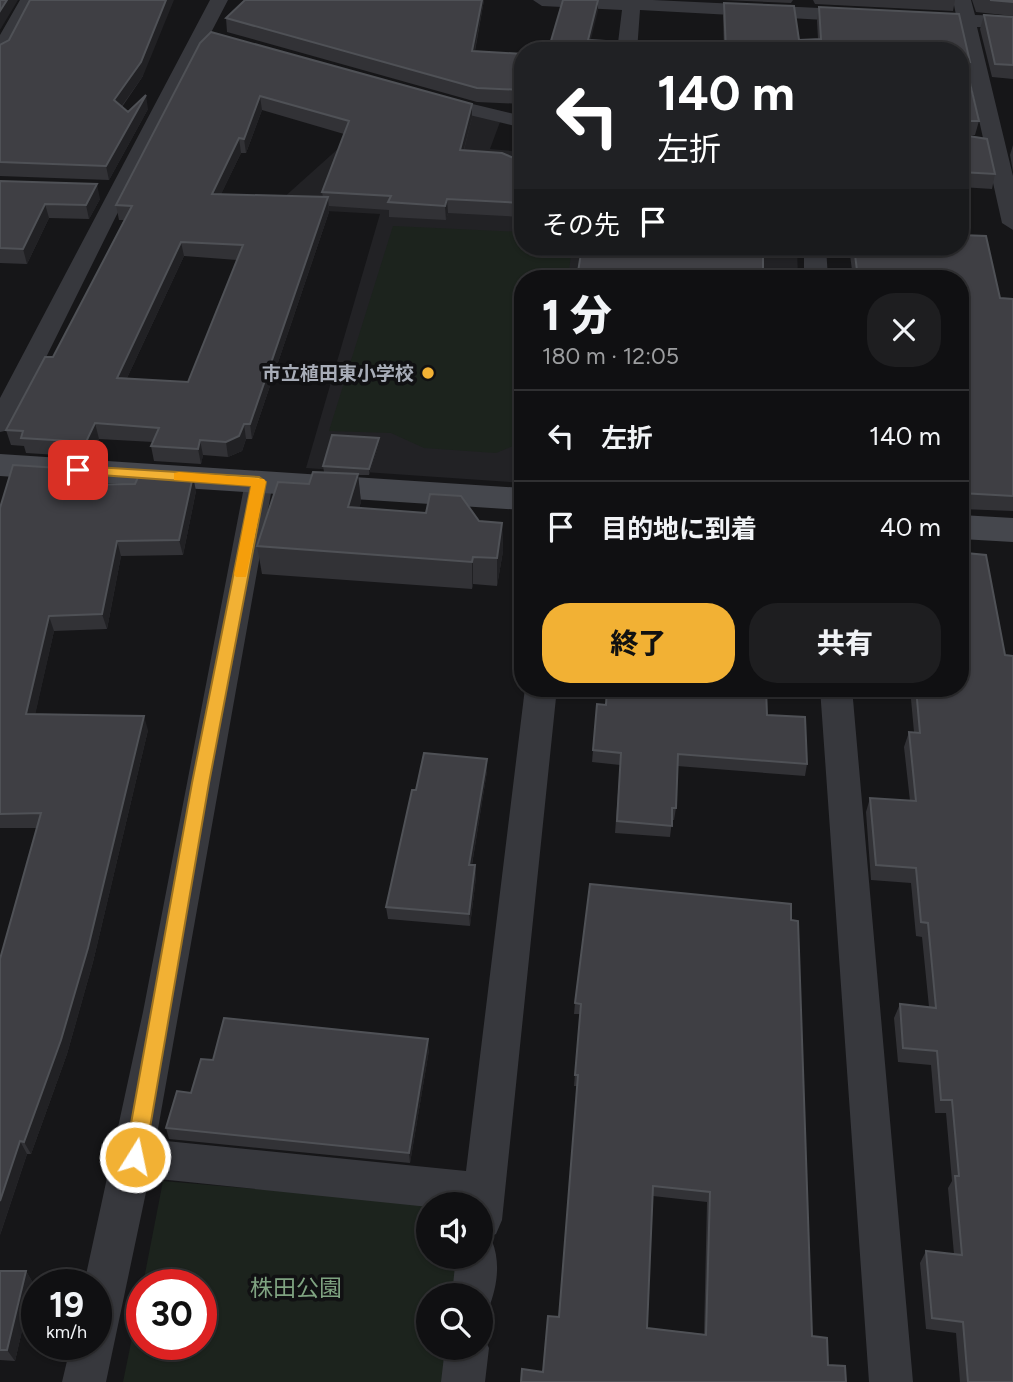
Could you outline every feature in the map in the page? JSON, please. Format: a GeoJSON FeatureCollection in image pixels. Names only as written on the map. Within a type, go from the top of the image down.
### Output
{"type":"FeatureCollection","features":[{"type":"Feature","properties":{"kind":"street"},"geometry":{"type":"LineString","coordinates":[[0,52],[29,0]]}},
{"type":"Feature","properties":{"kind":"street"},"geometry":{"type":"LineString","coordinates":[[0,424],[118,190],[208,35],[219,0]]}},
{"type":"Feature","properties":{"kind":"street"},"geometry":{"type":"LineString","coordinates":[[542,0],[804,7],[892,18],[1013,22]]}},
{"type":"Feature","properties":{"kind":"street"},"geometry":{"type":"LineString","coordinates":[[962,0],[1005,145],[1013,223]]}},
{"type":"Feature","properties":{"kind":"street"},"geometry":{"type":"LineString","coordinates":[[627,42],[632,3]]}},
{"type":"Feature","properties":{"kind":"street"},"geometry":{"type":"LineString","coordinates":[[804,7],[806,38]]}},
{"type":"Feature","properties":{"kind":"street"},"geometry":{"type":"LineString","coordinates":[[416,95],[514,120]]}},
{"type":"Feature","properties":{"kind":"street"},"geometry":{"type":"LineString","coordinates":[[973,144],[1005,145]]}},
{"type":"Feature","properties":{"kind":"street"},"geometry":{"type":"LineString","coordinates":[[92,189],[118,190]]}},
{"type":"Feature","properties":{"kind":"street"},"geometry":{"type":"LineString","coordinates":[[0,465],[514,498]]}},
{"type":"Feature","properties":{"kind":"street"},"geometry":{"type":"LineString","coordinates":[[110,1269],[135,1157],[201,783],[259,482]]}},
{"type":"Feature","properties":{"kind":"street"},"geometry":{"type":"LineString","coordinates":[[969,527],[1013,530]]}},
{"type":"Feature","properties":{"kind":"street"},"geometry":{"type":"LineString","coordinates":[[485,1192],[540,697]]}},
{"type":"Feature","properties":{"kind":"street"},"geometry":{"type":"LineString","coordinates":[[837,697],[891,1382]]}},
{"type":"Feature","properties":{"kind":"street"},"geometry":{"type":"LineString","coordinates":[[135,1157],[416,1197]]}},
{"type":"Feature","properties":{"kind":"street"},"geometry":{"type":"LineString","coordinates":[[84,1382],[89,1360]]}},
{"type":"Feature","properties":{"kind":"street"},"geometry":{"type":"LineString","coordinates":[[463,1382],[466,1360]]}},
{"type":"Feature","properties":{"kind":"shaded area","name":"市立植田東小学校"},"geometry":{"type":"Polygon","coordinates":[[[398,95],[500,122],[490,149],[514,151],[514,256],[797,256],[798,270],[514,270],[514,482],[306,468],[380,214],[272,208],[398,95]]]}},
{"type":"Feature","properties":{"kind":"green space"},"geometry":{"type":"Polygon","coordinates":[[[393,226],[514,232],[514,256],[571,256],[569,270],[514,270],[514,446],[496,453],[424,448],[391,433],[329,431],[393,226]]]}},
{"type":"Feature","properties":{"kind":"green space","name":"株田公園"},"geometry":{"type":"Polygon","coordinates":[[[163,1181],[416,1203],[416,1269],[459,1269],[457,1283],[416,1283],[416,1360],[448,1360],[445,1382],[123,1382],[127,1360],[217,1360],[217,1269],[146,1269],[163,1181]]]}},
{"type":"Feature","properties":{"kind":"building"},"geometry":{"type":"Polygon","coordinates":[[[0,0],[7,0],[0,11],[0,0]]]}},
{"type":"Feature","properties":{"kind":"building"},"geometry":{"type":"Polygon","coordinates":[[[30,0],[166,0],[141,62],[114,100],[128,112],[146,95],[106,166],[0,162],[0,45],[9,40],[30,0]]]}},
{"type":"Feature","properties":{"kind":"building"},"geometry":{"type":"Polygon","coordinates":[[[245,0],[482,0],[472,51],[514,53],[514,90],[477,88],[226,18],[245,0]]]}},
{"type":"Feature","properties":{"kind":"building"},"geometry":{"type":"Polygon","coordinates":[[[563,0],[598,0],[588,40],[624,42],[551,42],[563,0]]]}},
{"type":"Feature","properties":{"kind":"building"},"geometry":{"type":"Polygon","coordinates":[[[724,3],[794,6],[799,40],[821,39],[819,7],[959,14],[965,42],[726,42],[724,3]]]}},
{"type":"Feature","properties":{"kind":"building"},"geometry":{"type":"Polygon","coordinates":[[[984,15],[1013,17],[1013,65],[995,64],[984,15]]]}},
{"type":"Feature","properties":{"kind":"building"},"geometry":{"type":"Polygon","coordinates":[[[211,32],[472,104],[460,150],[502,153],[514,158],[514,203],[447,199],[445,206],[388,202],[391,196],[322,192],[349,121],[260,96],[244,139],[239,138],[212,194],[328,197],[250,424],[244,424],[239,436],[226,442],[200,440],[198,449],[151,446],[159,428],[95,423],[86,442],[21,438],[23,431],[6,430],[45,357],[53,357],[132,206],[116,205],[200,43],[211,32]],[[181,242],[117,378],[188,382],[243,245],[181,242]]]}},
{"type":"Feature","properties":{"kind":"building"},"geometry":{"type":"Polygon","coordinates":[[[969,79],[979,121],[969,121],[969,79]]]}},
{"type":"Feature","properties":{"kind":"building"},"geometry":{"type":"Polygon","coordinates":[[[969,136],[987,139],[995,174],[969,172],[969,136]]]}},
{"type":"Feature","properties":{"kind":"building"},"geometry":{"type":"Polygon","coordinates":[[[0,181],[97,184],[86,205],[45,204],[23,249],[0,248],[0,181]]]}},
{"type":"Feature","properties":{"kind":"building"},"geometry":{"type":"Polygon","coordinates":[[[969,235],[986,236],[1000,298],[1013,299],[1013,496],[969,493],[969,270],[857,270],[855,256],[969,256],[969,235]]]}},
{"type":"Feature","properties":{"kind":"building"},"geometry":{"type":"Polygon","coordinates":[[[581,256],[763,256],[763,270],[578,270],[581,256]]]}},
{"type":"Feature","properties":{"kind":"building"},"geometry":{"type":"Polygon","coordinates":[[[332,435],[379,438],[369,469],[323,466],[332,435]]]}},
{"type":"Feature","properties":{"kind":"building"},"geometry":{"type":"Polygon","coordinates":[[[13,465],[74,469],[67,485],[135,484],[140,473],[193,476],[179,540],[117,541],[102,614],[49,616],[26,714],[144,716],[88,948],[61,1040],[24,1142],[20,1141],[0,1201],[0,959],[41,813],[0,814],[0,508],[13,465]]]}},
{"type":"Feature","properties":{"kind":"building"},"geometry":{"type":"Polygon","coordinates":[[[313,472],[358,474],[348,507],[426,513],[430,494],[461,496],[479,521],[502,523],[497,558],[473,557],[472,562],[257,546],[278,482],[309,484],[313,472]]]}},
{"type":"Feature","properties":{"kind":"building"},"geometry":{"type":"Polygon","coordinates":[[[969,553],[986,555],[1005,655],[1013,656],[1013,1382],[968,1382],[963,1322],[932,1318],[926,1251],[962,1255],[952,1100],[941,1100],[937,1051],[903,1048],[900,1004],[936,1008],[928,923],[921,922],[916,868],[876,865],[870,798],[916,801],[909,732],[920,733],[917,697],[969,697],[969,553]]]}},
{"type":"Feature","properties":{"kind":"building"},"geometry":{"type":"Polygon","coordinates":[[[606,697],[766,697],[767,715],[805,717],[807,764],[678,754],[676,808],[672,808],[672,826],[617,821],[621,753],[593,750],[597,704],[606,705],[606,697]]]}},
{"type":"Feature","properties":{"kind":"building"},"geometry":{"type":"Polygon","coordinates":[[[424,753],[487,759],[469,865],[475,865],[469,914],[386,907],[412,790],[416,790],[424,753]]]}},
{"type":"Feature","properties":{"kind":"building"},"geometry":{"type":"Polygon","coordinates":[[[590,884],[791,904],[791,920],[798,921],[812,1336],[827,1338],[828,1365],[845,1366],[846,1382],[521,1382],[522,1369],[543,1372],[548,1316],[559,1317],[578,1075],[575,1075],[581,1004],[575,1003],[590,884]],[[653,1186],[647,1328],[706,1335],[710,1192],[653,1186]]]}},
{"type":"Feature","properties":{"kind":"building"},"geometry":{"type":"Polygon","coordinates":[[[224,1018],[428,1039],[409,1153],[166,1128],[177,1091],[191,1093],[201,1059],[213,1060],[224,1018]]]}},
{"type":"Feature","properties":{"kind":"building"},"geometry":{"type":"Polygon","coordinates":[[[0,1271],[21,1271],[21,1292],[7,1350],[0,1350],[0,1271]]]}},
{"type":"Feature","properties":{"kind":"slow traffic"},"geometry":{"type":"LineString","coordinates":[[179,477],[259,482],[241,574]]}},
{"type":"Feature","properties":{"kind":"place","name":"市立植田東小学校"},"geometry":{"type":"Point","coordinates":[428,373]}},
{"type":"Feature","properties":{"kind":"route"},"geometry":{"type":"LineString","coordinates":[[78,470],[259,482],[201,783],[135,1157]]}}]}
